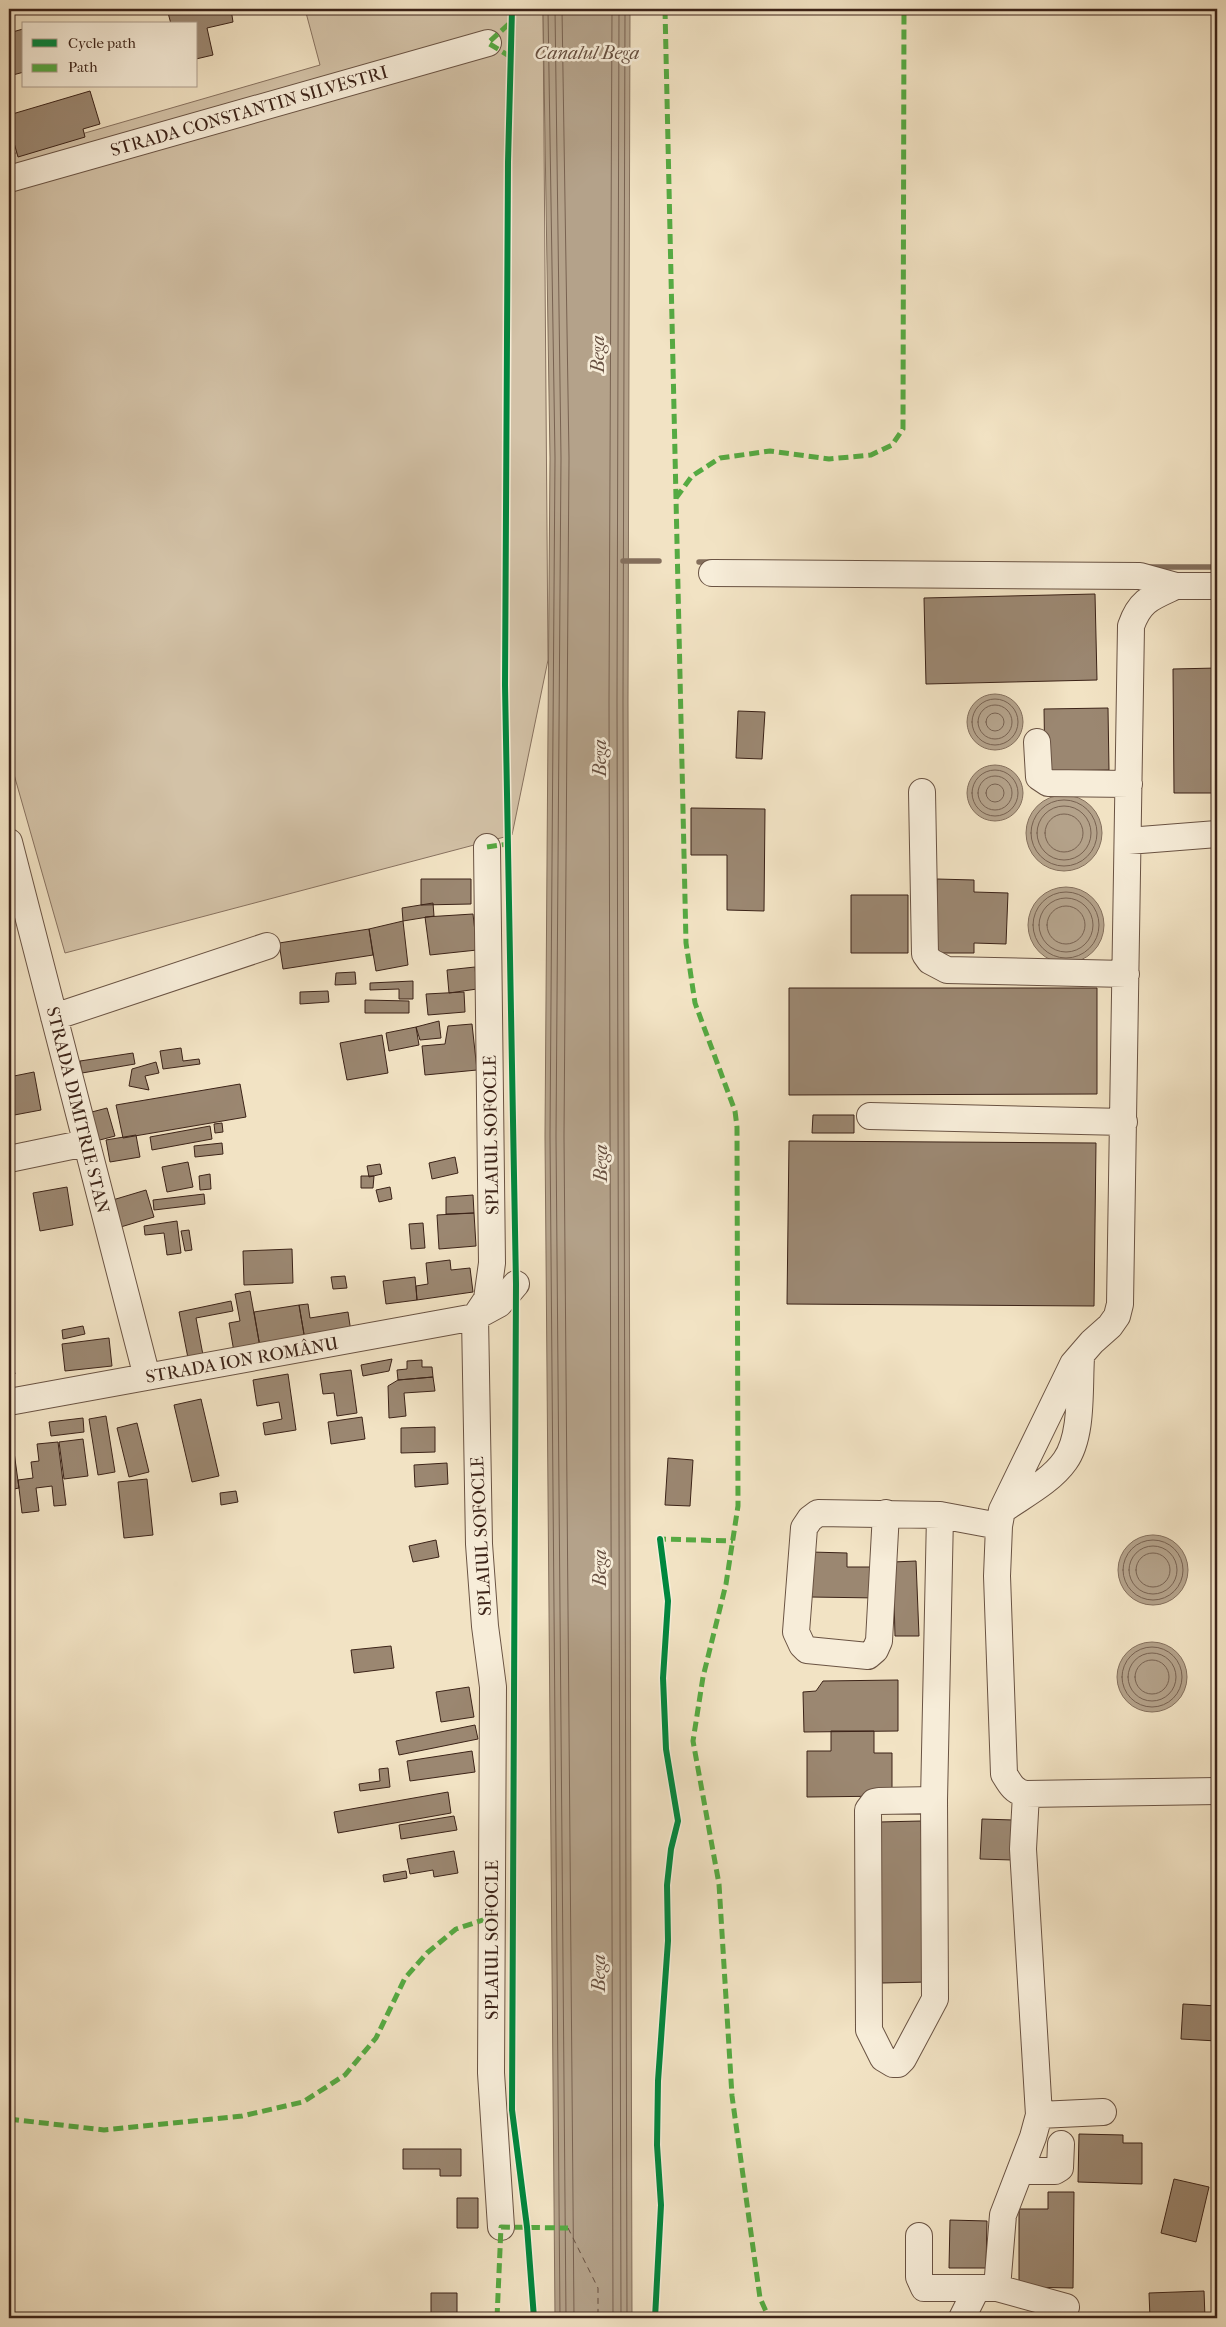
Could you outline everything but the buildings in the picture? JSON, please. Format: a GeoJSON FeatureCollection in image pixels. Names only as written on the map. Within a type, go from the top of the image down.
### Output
{"type":"FeatureCollection","features":[{"type":"Feature","properties":{"kind":"street","name":"STRADA CONSTANTIN SILVESTRI"},"geometry":{"type":"LineString","coordinates":[[9,179],[488,43]]}},
{"type":"Feature","properties":{"kind":"street"},"geometry":{"type":"LineString","coordinates":[[712,573],[1140,576],[1176,586],[1217,586]]}},
{"type":"Feature","properties":{"kind":"street"},"geometry":{"type":"LineString","coordinates":[[1176,586],[1148,598],[1136,611],[1131,626],[1120,1304],[1117,1316],[1110,1326],[1073,1364],[1001,1518],[997,1576],[1004,1774],[1012,1787],[1018,1792],[1026,1794],[1217,1791]]}},
{"type":"Feature","properties":{"kind":"street"},"geometry":{"type":"LineString","coordinates":[[1037,742],[1039,778],[1042,781],[1048,783],[1129,784]]}},
{"type":"Feature","properties":{"kind":"street"},"geometry":{"type":"LineString","coordinates":[[922,792],[925,954],[930,961],[947,970],[1126,974]]}},
{"type":"Feature","properties":{"kind":"street"},"geometry":{"type":"LineString","coordinates":[[1128,841],[1217,834]]}},
{"type":"Feature","properties":{"kind":"street","name":"STRADA DIMITRIE STAN"},"geometry":{"type":"LineString","coordinates":[[9,842],[147,1377]]}},
{"type":"Feature","properties":{"kind":"street","name":"SPLAIUL SOFOCLE"},"geometry":{"type":"LineString","coordinates":[[487,847],[492,1263],[486,1299],[475,1317],[479,1544],[485,1626],[494,1687],[491,2073],[501,2228]]}},
{"type":"Feature","properties":{"kind":"street"},"geometry":{"type":"LineString","coordinates":[[54,1017],[267,946]]}},
{"type":"Feature","properties":{"kind":"street"},"geometry":{"type":"LineString","coordinates":[[870,1116],[1124,1122]]}},
{"type":"Feature","properties":{"kind":"street"},"geometry":{"type":"LineString","coordinates":[[9,1159],[86,1143]]}},
{"type":"Feature","properties":{"kind":"street","name":"STRADA ION ROMÂNU"},"geometry":{"type":"LineString","coordinates":[[9,1402],[475,1317],[499,1304],[516,1284]]}},
{"type":"Feature","properties":{"kind":"street"},"geometry":{"type":"LineString","coordinates":[[886,1513],[879,1641],[875,1650],[868,1656],[807,1650],[802,1645],[796,1632],[804,1528],[810,1519],[818,1513],[886,1513],[1001,1518],[1065,1461],[1077,1431],[1082,1355]]}},
{"type":"Feature","properties":{"kind":"street"},"geometry":{"type":"LineString","coordinates":[[934,1800],[878,1801],[874,1802],[868,1810],[869,2030],[883,2058],[893,2064],[898,2064],[903,2059],[935,1998],[934,1800],[940,1515]]}},
{"type":"Feature","properties":{"kind":"street"},"geometry":{"type":"LineString","coordinates":[[962,2318],[987,2288],[1003,2215],[1033,2138],[1039,2115],[1023,1848],[1026,1794]]}},
{"type":"Feature","properties":{"kind":"street"},"geometry":{"type":"LineString","coordinates":[[1039,2115],[1103,2112]]}},
{"type":"Feature","properties":{"kind":"street"},"geometry":{"type":"LineString","coordinates":[[1020,2171],[1055,2171],[1060,2168],[1061,2144]]}},
{"type":"Feature","properties":{"kind":"street"},"geometry":{"type":"LineString","coordinates":[[919,2236],[919,2276],[924,2288],[987,2288],[1066,2307]]}},
{"type":"Feature","properties":{"kind":"shaded area"},"geometry":{"type":"Polygon","coordinates":[[[305,9],[543,9],[548,660],[512,835],[65,953],[9,757],[9,155],[320,65],[305,9]]]}},
{"type":"Feature","properties":{"kind":"water","name":"Canalul Bega"},"geometry":{"type":"Polygon","coordinates":[[[543,9],[630,9],[628,701],[632,2318],[555,2318],[545,1136],[550,458],[543,9]]]}},
{"type":"Feature","properties":{"kind":"water"},"geometry":{"type":"Polygon","coordinates":[[[990,694],[1000,694],[1015,702],[1021,711],[1023,722],[1021,733],[1015,742],[1000,750],[990,750],[979,745],[972,738],[967,727],[967,717],[972,706],[979,699],[990,694]]]}},
{"type":"Feature","properties":{"kind":"water"},"geometry":{"type":"Polygon","coordinates":[[[990,765],[1000,765],[1015,773],[1021,782],[1023,793],[1021,804],[1015,813],[1000,821],[990,821],[979,816],[972,809],[967,798],[967,788],[972,777],[979,770],[990,765]]]}},
{"type":"Feature","properties":{"kind":"water"},"geometry":{"type":"Polygon","coordinates":[[[1064,795],[1079,798],[1091,806],[1099,818],[1102,833],[1099,848],[1091,860],[1079,868],[1064,871],[1049,868],[1037,860],[1029,848],[1026,833],[1029,818],[1037,806],[1049,798],[1064,795]]]}},
{"type":"Feature","properties":{"kind":"water"},"geometry":{"type":"Polygon","coordinates":[[[1066,887],[1080,890],[1093,898],[1101,911],[1104,925],[1101,939],[1093,952],[1080,960],[1066,963],[1052,960],[1039,952],[1031,939],[1028,925],[1031,911],[1039,898],[1052,890],[1066,887]]]}},
{"type":"Feature","properties":{"kind":"water"},"geometry":{"type":"Polygon","coordinates":[[[1160,1535],[1173,1541],[1182,1550],[1186,1556],[1188,1570],[1186,1584],[1178,1595],[1167,1603],[1146,1605],[1139,1603],[1128,1595],[1120,1584],[1118,1563],[1120,1556],[1128,1545],[1139,1537],[1160,1535]]]}},
{"type":"Feature","properties":{"kind":"water"},"geometry":{"type":"Polygon","coordinates":[[[1145,1642],[1159,1642],[1172,1647],[1182,1657],[1187,1670],[1187,1684],[1182,1697],[1172,1707],[1159,1712],[1145,1712],[1132,1707],[1122,1697],[1117,1684],[1117,1670],[1122,1657],[1132,1647],[1145,1642]]]}},
{"type":"Feature","properties":{"kind":"waterway"},"geometry":{"type":"LineString","coordinates":[[623,561],[659,561]]}},
{"type":"Feature","properties":{"kind":"waterway"},"geometry":{"type":"LineString","coordinates":[[699,562],[713,562]]}},
{"type":"Feature","properties":{"kind":"waterway"},"geometry":{"type":"LineString","coordinates":[[1149,567],[1217,567]]}},
{"type":"Feature","properties":{"kind":"ferry route"},"geometry":{"type":"LineString","coordinates":[[568,2228],[598,2288],[598,2318]]}},
{"type":"Feature","properties":{"kind":"marked path"},"geometry":{"type":"LineString","coordinates":[[665,9],[686,943],[695,1003],[735,1111],[737,1127],[738,1506],[726,1584],[703,1677],[693,1741],[719,1884],[732,2096],[760,2298],[769,2318]]}},
{"type":"Feature","properties":{"kind":"marked path"},"geometry":{"type":"LineString","coordinates":[[676,498],[692,476],[720,458],[770,451],[829,459],[871,455],[892,445],[903,429],[904,9]]}},
{"type":"Feature","properties":{"kind":"marked path"},"geometry":{"type":"LineString","coordinates":[[511,57],[488,43],[512,21]]}},
{"type":"Feature","properties":{"kind":"marked path"},"geometry":{"type":"LineString","coordinates":[[487,847],[508,844]]}},
{"type":"Feature","properties":{"kind":"marked path"},"geometry":{"type":"LineString","coordinates":[[660,1543],[660,1539],[733,1541]]}},
{"type":"Feature","properties":{"kind":"marked path"},"geometry":{"type":"LineString","coordinates":[[9,2119],[104,2130],[242,2116],[303,2102],[345,2075],[376,2038],[405,1978],[427,1953],[456,1929],[492,1917]]}},
{"type":"Feature","properties":{"kind":"marked path"},"geometry":{"type":"LineString","coordinates":[[497,2318],[501,2227],[568,2228]]}},
{"type":"Feature","properties":{"kind":"cycle path"},"geometry":{"type":"LineString","coordinates":[[512,9],[508,162],[505,685],[516,1284],[512,2110],[527,2227],[534,2318]]}},
{"type":"Feature","properties":{"kind":"cycle path"},"geometry":{"type":"LineString","coordinates":[[655,2318],[661,2205],[657,2145],[658,2081],[668,1941],[667,1885],[671,1849],[678,1821],[666,1749],[663,1678],[668,1601],[660,1539]]}},
{"type":"Feature","properties":{"kind":"water label","name":"Bega"},"geometry":{"type":"Point","coordinates":[597,354]}},
{"type":"Feature","properties":{"kind":"water label","name":"Bega"},"geometry":{"type":"Point","coordinates":[599,758]}},
{"type":"Feature","properties":{"kind":"water label","name":"Bega"},"geometry":{"type":"Point","coordinates":[600,1163]}},
{"type":"Feature","properties":{"kind":"water label","name":"Bega"},"geometry":{"type":"Point","coordinates":[599,1568]}},
{"type":"Feature","properties":{"kind":"water label","name":"Bega"},"geometry":{"type":"Point","coordinates":[598,1973]}}]}
